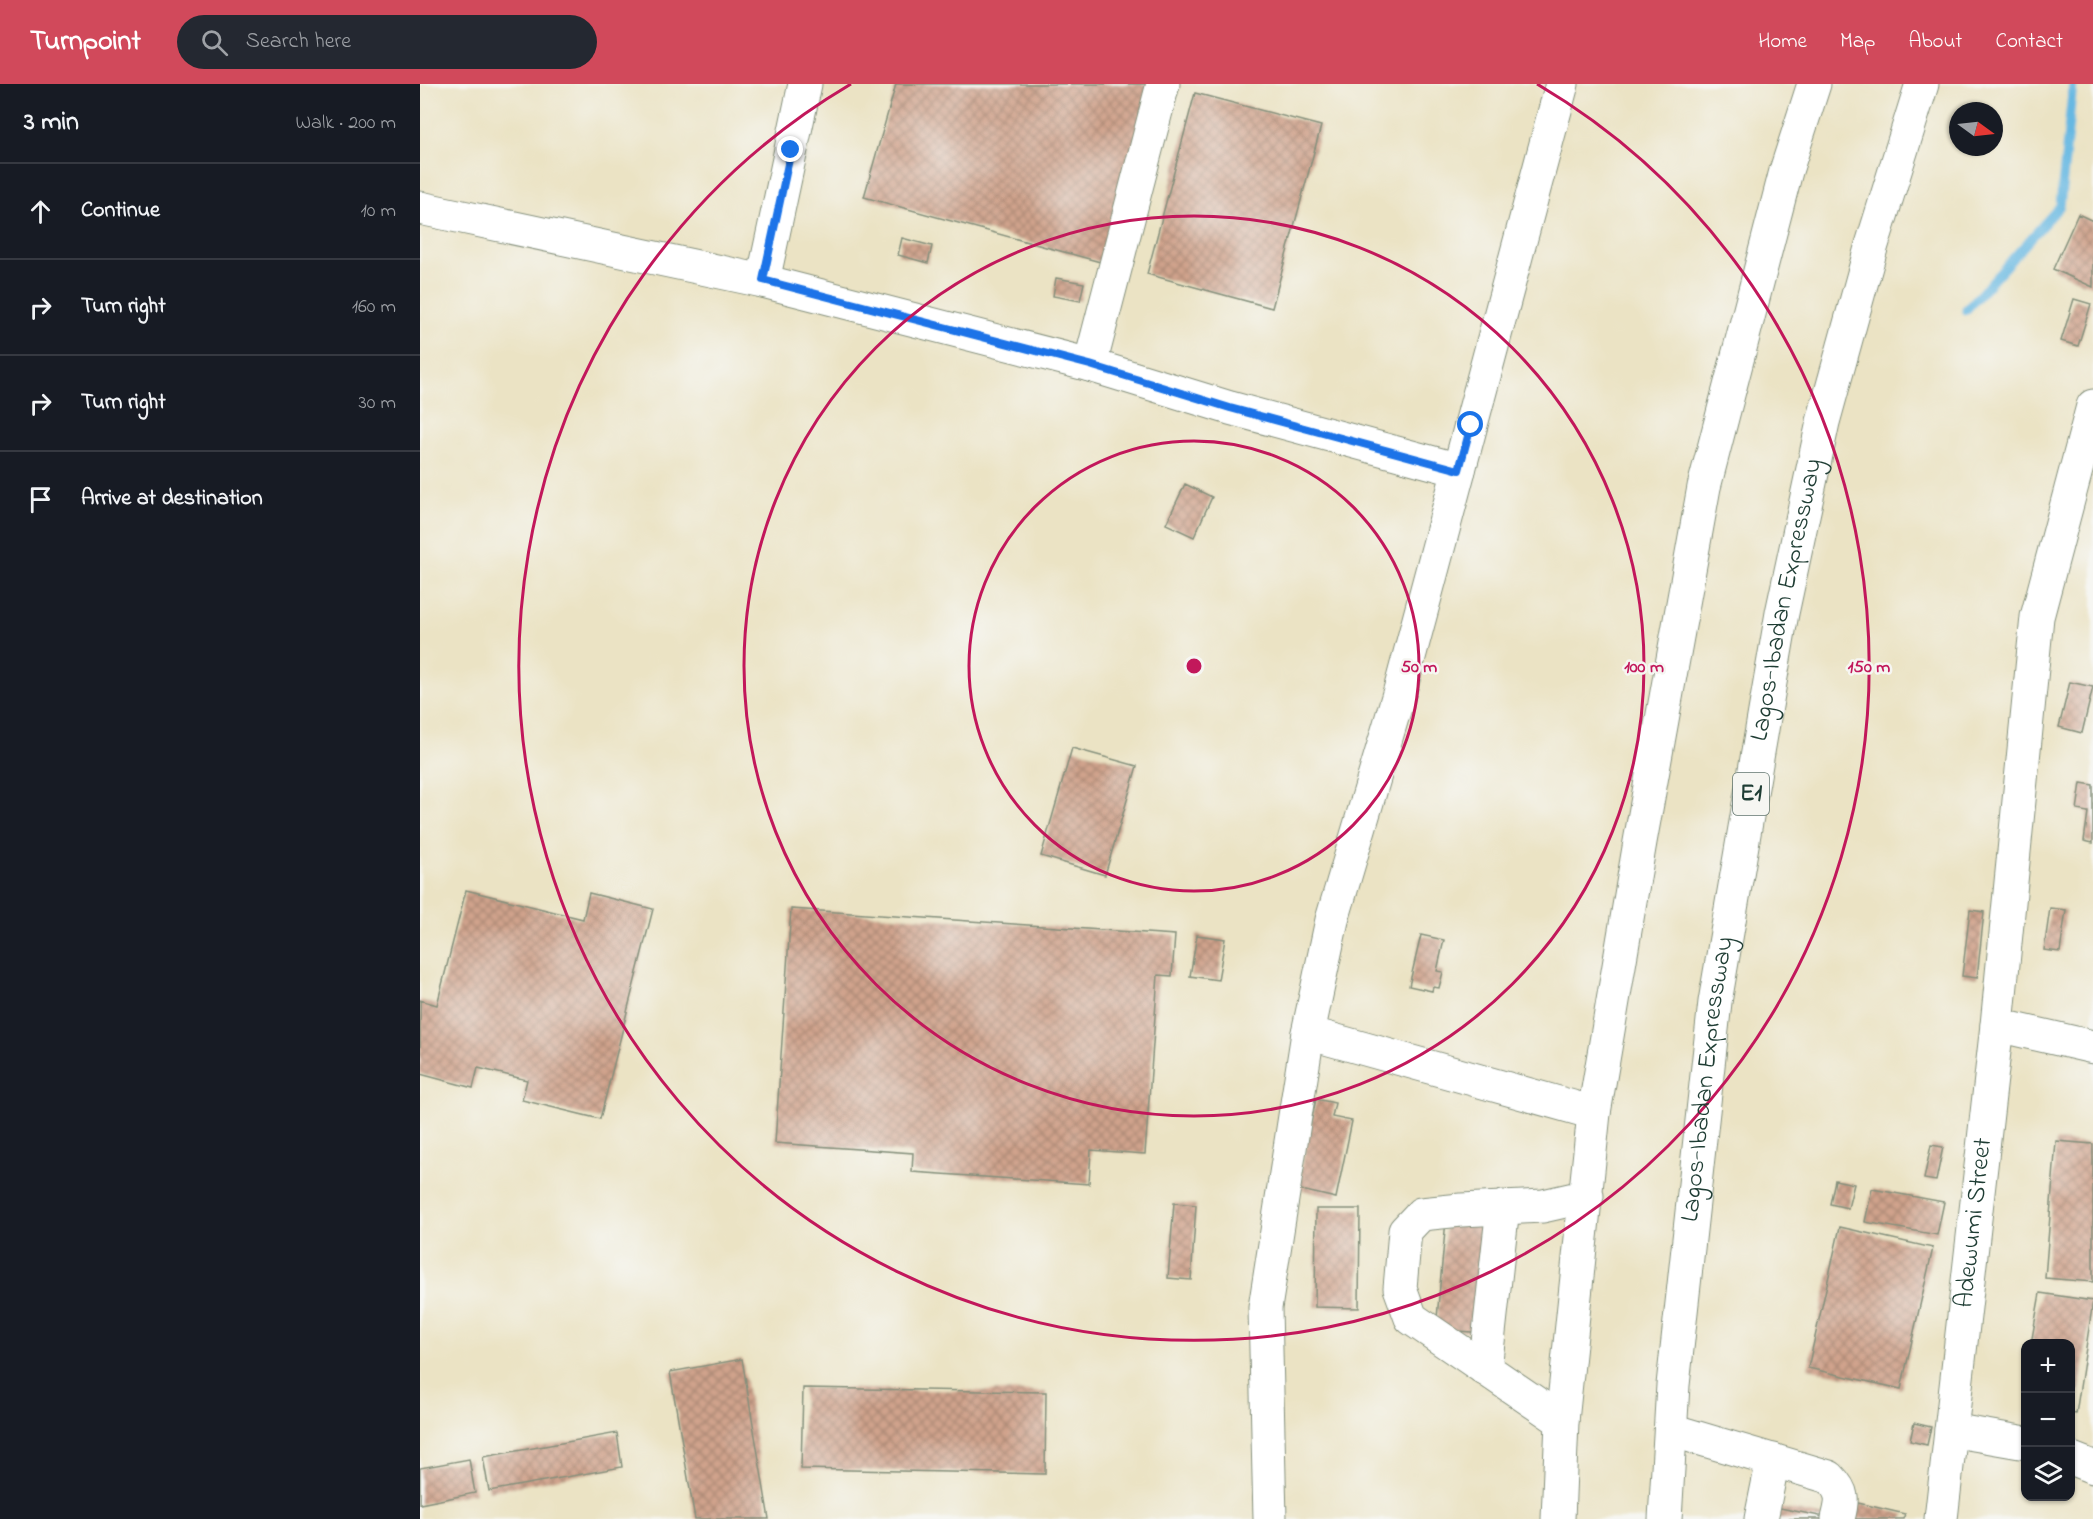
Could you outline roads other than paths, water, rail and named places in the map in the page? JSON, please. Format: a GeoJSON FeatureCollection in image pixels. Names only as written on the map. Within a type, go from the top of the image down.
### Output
{"type":"FeatureCollection","features":[{"type":"Feature","properties":{"kind":"main road"},"geometry":{"type":"LineString","coordinates":[[763,280],[805,84]]}},
{"type":"Feature","properties":{"kind":"main road"},"geometry":{"type":"LineString","coordinates":[[1090,365],[1162,84]]}},
{"type":"Feature","properties":{"kind":"main road"},"geometry":{"type":"LineString","coordinates":[[1270,1519],[1265,1308],[1308,1034],[1332,920],[1401,687],[1562,84]]}},
{"type":"Feature","properties":{"kind":"main road"},"geometry":{"type":"LineString","coordinates":[[1558,1519],[1562,1421],[1594,1113],[1704,487],[1786,171],[1814,84]]}},
{"type":"Feature","properties":{"kind":"main road","name":"Lagos-Ibadan Expressway"},"geometry":{"type":"LineString","coordinates":[[1665,1519],[1673,1385],[1715,1002],[1782,613],[1826,411],[1871,248],[1922,84]]}},
{"type":"Feature","properties":{"kind":"main road"},"geometry":{"type":"LineString","coordinates":[[420,208],[763,280],[1090,365],[1230,408],[1459,470]]}},
{"type":"Feature","properties":{"kind":"main road","name":"Adewumi Street"},"geometry":{"type":"LineString","coordinates":[[1941,1519],[1997,1025],[2037,617],[2093,406]]}},
{"type":"Feature","properties":{"kind":"main road"},"geometry":{"type":"LineString","coordinates":[[1997,1025],[2093,1047]]}},
{"type":"Feature","properties":{"kind":"main road"},"geometry":{"type":"LineString","coordinates":[[1308,1034],[1594,1113]]}},
{"type":"Feature","properties":{"kind":"main road"},"geometry":{"type":"LineString","coordinates":[[1562,1421],[1411,1318],[1400,1288],[1405,1231],[1421,1214],[1543,1206],[1587,1196]]}},
{"type":"Feature","properties":{"kind":"main road"},"geometry":{"type":"LineString","coordinates":[[1485,1369],[1503,1207]]}},
{"type":"Feature","properties":{"kind":"main road"},"geometry":{"type":"LineString","coordinates":[[1671,1430],[1829,1477],[1840,1488],[1843,1500],[1838,1519]]}},
{"type":"Feature","properties":{"kind":"main road"},"geometry":{"type":"LineString","coordinates":[[1951,1430],[2021,1442]]}},
{"type":"Feature","properties":{"kind":"main road"},"geometry":{"type":"LineString","coordinates":[[1761,1519],[1773,1460]]}},
{"type":"Feature","properties":{"kind":"main road"},"geometry":{"type":"LineString","coordinates":[[2075,1460],[2093,1467]]}},
{"type":"Feature","properties":{"kind":"waterway"},"geometry":{"type":"LineString","coordinates":[[1966,310],[2060,206],[2073,84]]}}]}
